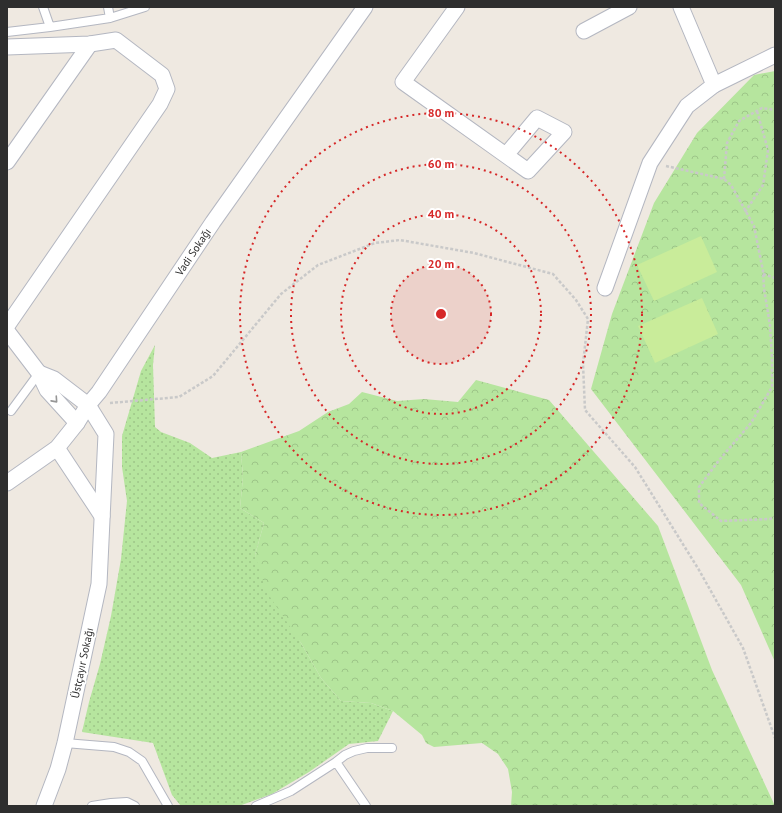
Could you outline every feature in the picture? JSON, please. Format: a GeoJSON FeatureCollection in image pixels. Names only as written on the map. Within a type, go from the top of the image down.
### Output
{"type":"FeatureCollection","features":[{"type":"Feature","properties":{"kind":"street","name":"Vadi Sokağı"},"geometry":{"type":"LineString","coordinates":[[7,483],[57,448],[77,423],[217,216],[365,7]]}},
{"type":"Feature","properties":{"kind":"street"},"geometry":{"type":"LineString","coordinates":[[456,7],[403,82],[506,155]]}},
{"type":"Feature","properties":{"kind":"street"},"geometry":{"type":"LineString","coordinates":[[584,31],[629,7]]}},
{"type":"Feature","properties":{"kind":"street"},"geometry":{"type":"LineString","coordinates":[[681,7],[714,85]]}},
{"type":"Feature","properties":{"kind":"street"},"geometry":{"type":"LineString","coordinates":[[7,47],[90,44],[116,40],[162,75],[167,89],[160,104],[7,326]]}},
{"type":"Feature","properties":{"kind":"street"},"geometry":{"type":"LineString","coordinates":[[7,162],[90,44]]}},
{"type":"Feature","properties":{"kind":"street"},"geometry":{"type":"LineString","coordinates":[[606,288],[650,163],[687,106],[714,85],[775,55]]}},
{"type":"Feature","properties":{"kind":"street"},"geometry":{"type":"LineString","coordinates":[[7,331],[39,373],[47,390],[77,423]]}},
{"type":"Feature","properties":{"kind":"street"},"geometry":{"type":"LineString","coordinates":[[39,373],[54,379],[88,405]]}},
{"type":"Feature","properties":{"kind":"street","name":"Üstçayır Sokağı"},"geometry":{"type":"LineString","coordinates":[[44,806],[58,769],[65,743],[99,584],[106,434],[88,405]]}},
{"type":"Feature","properties":{"kind":"street"},"geometry":{"type":"LineString","coordinates":[[57,448],[102,516]]}},
{"type":"Feature","properties":{"kind":"lane"},"geometry":{"type":"LineString","coordinates":[[43,7],[50,28]]}},
{"type":"Feature","properties":{"kind":"lane"},"geometry":{"type":"LineString","coordinates":[[108,7],[110,18]]}},
{"type":"Feature","properties":{"kind":"lane"},"geometry":{"type":"LineString","coordinates":[[7,32],[50,28],[110,18],[146,7]]}},
{"type":"Feature","properties":{"kind":"lane"},"geometry":{"type":"LineString","coordinates":[[11,411],[39,373]]}},
{"type":"Feature","properties":{"kind":"lane"},"geometry":{"type":"LineString","coordinates":[[65,743],[114,747],[129,752],[142,761],[168,806]]}},
{"type":"Feature","properties":{"kind":"lane"},"geometry":{"type":"LineString","coordinates":[[256,806],[291,791],[336,762],[344,755],[367,748],[392,748]]}},
{"type":"Feature","properties":{"kind":"lane"},"geometry":{"type":"LineString","coordinates":[[336,762],[366,806]]}},
{"type":"Feature","properties":{"kind":"lane"},"geometry":{"type":"LineString","coordinates":[[92,806],[127,802],[135,806]]}},
{"type":"Feature","properties":{"kind":"path"},"geometry":{"type":"LineString","coordinates":[[724,178],[727,143],[739,121],[762,108],[775,110]]}},
{"type":"Feature","properties":{"kind":"path"},"geometry":{"type":"LineString","coordinates":[[745,212],[763,185],[768,150],[757,111]]}},
{"type":"Feature","properties":{"kind":"path"},"geometry":{"type":"LineString","coordinates":[[650,163],[724,178],[731,185],[754,226],[763,271],[764,289],[770,326],[773,388],[751,423],[720,459],[699,487],[699,503],[721,521],[770,519],[775,516]]}},
{"type":"Feature","properties":{"kind":"path"},"geometry":{"type":"LineString","coordinates":[[88,405],[179,397],[213,376],[281,294],[318,265],[375,243],[400,240],[474,253],[553,274],[576,300],[588,319],[583,364],[585,410],[635,467],[699,570],[742,648],[775,738]]}},
{"type":"Feature","properties":{"kind":"path"},"geometry":{"type":"LineString","coordinates":[[763,274],[775,278]]}},
{"type":"Feature","properties":{"kind":"green space"},"geometry":{"type":"Polygon","coordinates":[[[775,71],[775,662],[741,585],[591,389],[612,314],[654,203],[697,133],[754,75],[775,71]]]}},
{"type":"Feature","properties":{"kind":"green space"},"geometry":{"type":"Polygon","coordinates":[[[701,236],[717,272],[654,301],[637,265],[701,236]]]}},
{"type":"Feature","properties":{"kind":"green space"},"geometry":{"type":"Polygon","coordinates":[[[702,298],[718,334],[655,363],[638,326],[702,298]]]}},
{"type":"Feature","properties":{"kind":"green space"},"geometry":{"type":"Polygon","coordinates":[[[155,345],[153,365],[155,427],[161,432],[190,443],[212,458],[241,452],[243,477],[240,508],[264,523],[255,555],[321,678],[341,701],[371,703],[393,711],[378,741],[349,744],[309,772],[272,794],[239,806],[181,806],[172,795],[153,743],[82,732],[111,616],[121,559],[127,501],[122,467],[122,436],[141,371],[155,345]]]}},
{"type":"Feature","properties":{"kind":"green space"},"geometry":{"type":"Polygon","coordinates":[[[476,380],[549,400],[658,526],[712,670],[775,806],[511,806],[512,792],[508,769],[498,754],[482,743],[434,747],[426,743],[422,735],[393,711],[371,703],[341,701],[321,678],[301,643],[266,591],[255,555],[264,523],[240,508],[243,477],[241,452],[299,431],[328,412],[349,404],[362,392],[397,401],[424,399],[458,402],[476,380]]]}}]}
